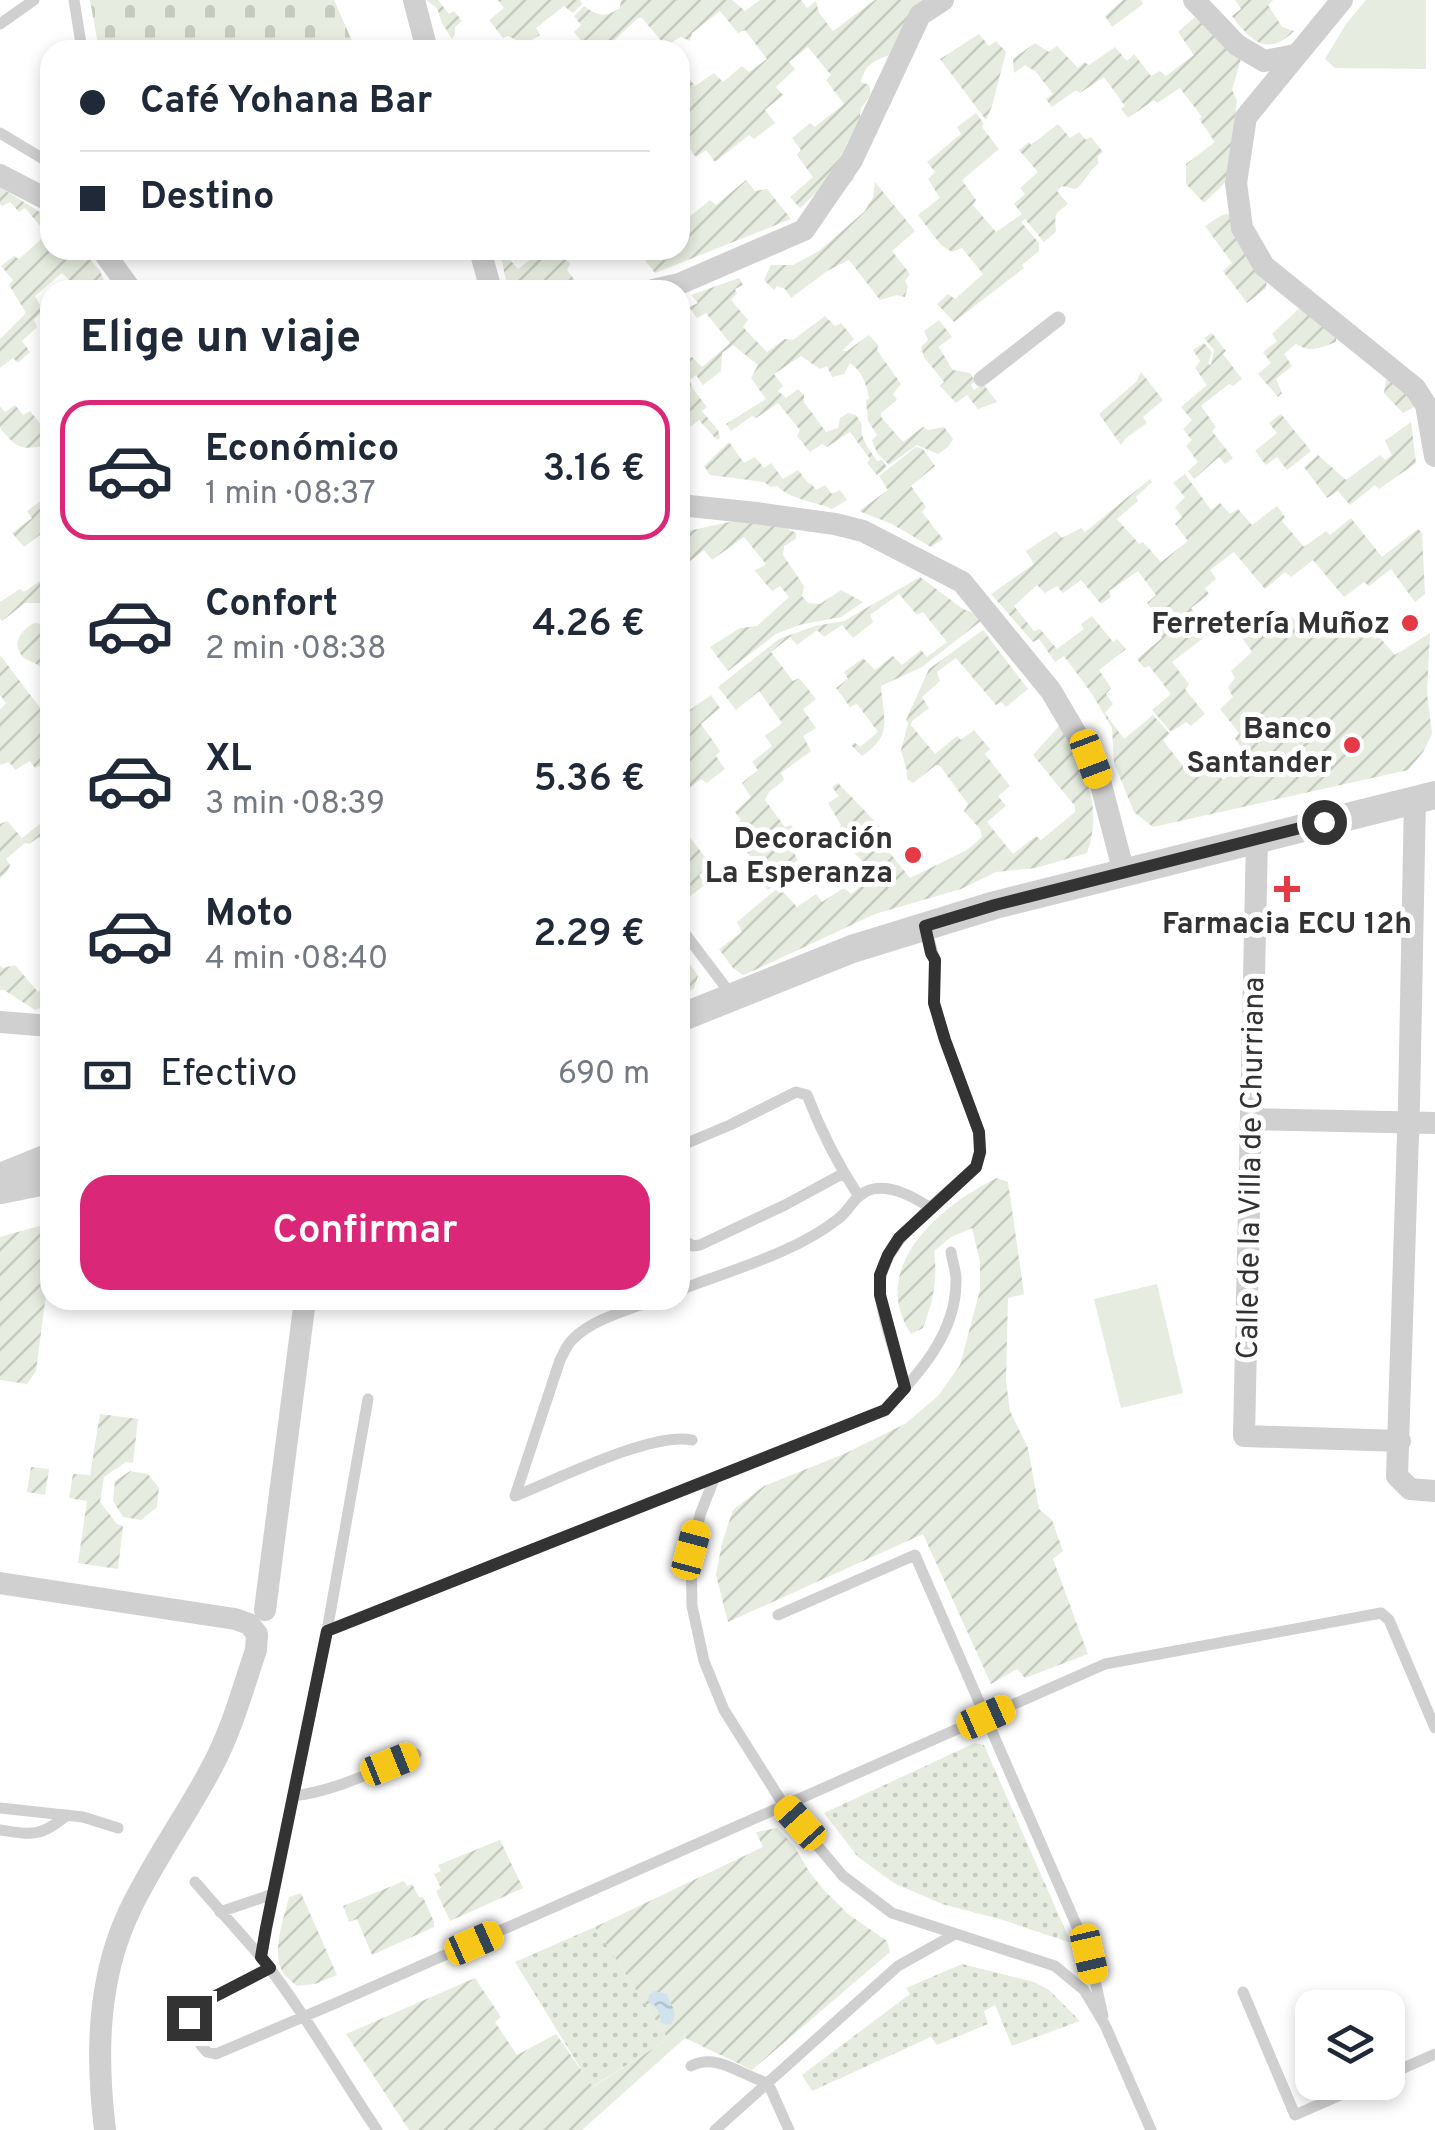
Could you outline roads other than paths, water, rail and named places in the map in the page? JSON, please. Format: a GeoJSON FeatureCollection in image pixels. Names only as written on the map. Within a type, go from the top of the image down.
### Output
{"type":"FeatureCollection","features":[{"type":"Feature","properties":{"kind":"street"},"geometry":{"type":"LineString","coordinates":[[414,0],[424,40]]}},
{"type":"Feature","properties":{"kind":"street"},"geometry":{"type":"LineString","coordinates":[[687,280],[804,230],[852,160],[920,15],[943,0]]}},
{"type":"Feature","properties":{"kind":"street"},"geometry":{"type":"LineString","coordinates":[[1194,0],[1237,46],[1264,62],[1295,55]]}},
{"type":"Feature","properties":{"kind":"street"},"geometry":{"type":"LineString","coordinates":[[1342,0],[1246,117],[1236,183],[1242,228],[1264,266],[1415,388],[1426,405],[1435,456]]}},
{"type":"Feature","properties":{"kind":"street"},"geometry":{"type":"LineString","coordinates":[[0,175],[40,196]]}},
{"type":"Feature","properties":{"kind":"street"},"geometry":{"type":"LineString","coordinates":[[992,378],[1058,319]]}},
{"type":"Feature","properties":{"kind":"street"},"geometry":{"type":"LineString","coordinates":[[690,506],[835,524],[863,532],[962,582],[1051,691],[1091,759],[1124,872]]}},
{"type":"Feature","properties":{"kind":"street"},"geometry":{"type":"LineString","coordinates":[[690,1014],[852,949],[1012,900],[1425,797],[1397,1476],[1410,1489],[1435,1490]]}},
{"type":"Feature","properties":{"kind":"street","name":"Calle de la Villa de Churriana"},"geometry":{"type":"LineString","coordinates":[[1257,840],[1244,1436],[1400,1441]]}},
{"type":"Feature","properties":{"kind":"street"},"geometry":{"type":"LineString","coordinates":[[0,1022],[40,1025]]}},
{"type":"Feature","properties":{"kind":"street"},"geometry":{"type":"LineString","coordinates":[[1252,1119],[1435,1123]]}},
{"type":"Feature","properties":{"kind":"street"},"geometry":{"type":"LineString","coordinates":[[0,1177],[40,1160]]}},
{"type":"Feature","properties":{"kind":"street"},"geometry":{"type":"LineString","coordinates":[[0,1190],[40,1182]]}},
{"type":"Feature","properties":{"kind":"street"},"geometry":{"type":"LineString","coordinates":[[105,2130],[99,2048],[109,1970],[128,1913],[215,1762],[256,1650],[257,1617],[304,1310]]}},
{"type":"Feature","properties":{"kind":"street"},"geometry":{"type":"LineString","coordinates":[[0,1583],[235,1620],[257,1617]]}},
{"type":"Feature","properties":{"kind":"lane"},"geometry":{"type":"LineString","coordinates":[[0,24],[34,0]]}},
{"type":"Feature","properties":{"kind":"lane"},"geometry":{"type":"LineString","coordinates":[[74,0],[80,40]]}},
{"type":"Feature","properties":{"kind":"lane"},"geometry":{"type":"LineString","coordinates":[[0,133],[40,156]]}},
{"type":"Feature","properties":{"kind":"lane"},"geometry":{"type":"LineString","coordinates":[[905,1388],[880,1295],[880,1275],[899,1238],[976,1167],[980,1152],[979,1132],[934,1003],[935,960],[925,926]]}},
{"type":"Feature","properties":{"kind":"lane"},"geometry":{"type":"LineString","coordinates":[[690,940],[732,997]]}},
{"type":"Feature","properties":{"kind":"lane"},"geometry":{"type":"LineString","coordinates":[[690,1142],[803,1092],[858,1195]]}},
{"type":"Feature","properties":{"kind":"lane"},"geometry":{"type":"LineString","coordinates":[[690,1244],[700,1245],[785,1206],[844,1173]]}},
{"type":"Feature","properties":{"kind":"lane"},"geometry":{"type":"LineString","coordinates":[[690,1286],[800,1244],[841,1218],[858,1195],[876,1188],[908,1194],[932,1208]]}},
{"type":"Feature","properties":{"kind":"lane"},"geometry":{"type":"LineString","coordinates":[[327,1631],[885,1410],[930,1360],[949,1320],[956,1282],[950,1252]]}},
{"type":"Feature","properties":{"kind":"lane"},"geometry":{"type":"LineString","coordinates":[[629,1310],[570,1341],[560,1360],[515,1496],[627,1450],[679,1437],[692,1440]]}},
{"type":"Feature","properties":{"kind":"lane"},"geometry":{"type":"LineString","coordinates":[[265,1962],[273,1894],[327,1631],[368,1400]]}},
{"type":"Feature","properties":{"kind":"lane"},"geometry":{"type":"LineString","coordinates":[[715,1477],[691,1550],[692,1606],[704,1662],[724,1710],[785,1806],[843,1876],[892,1914],[1055,1966],[1084,1990],[1105,2024],[1151,2130]]}},
{"type":"Feature","properties":{"kind":"lane"},"geometry":{"type":"LineString","coordinates":[[778,1615],[915,1555],[1089,1954],[1105,2024]]}},
{"type":"Feature","properties":{"kind":"lane"},"geometry":{"type":"LineString","coordinates":[[265,1962],[192,2011],[190,2026],[203,2048],[216,2054],[1105,1664],[1376,1613],[1389,1620],[1435,1728]]}},
{"type":"Feature","properties":{"kind":"lane"},"geometry":{"type":"LineString","coordinates":[[293,1796],[337,1786],[416,1754]]}},
{"type":"Feature","properties":{"kind":"lane"},"geometry":{"type":"LineString","coordinates":[[0,1808],[83,1817],[118,1828]]}},
{"type":"Feature","properties":{"kind":"lane"},"geometry":{"type":"LineString","coordinates":[[0,1830],[27,1834],[48,1830],[68,1815]]}},
{"type":"Feature","properties":{"kind":"lane"},"geometry":{"type":"LineString","coordinates":[[195,1882],[265,1962],[305,2016],[377,2130]]}},
{"type":"Feature","properties":{"kind":"lane"},"geometry":{"type":"LineString","coordinates":[[220,1912],[273,1894]]}},
{"type":"Feature","properties":{"kind":"lane"},"geometry":{"type":"LineString","coordinates":[[715,2130],[898,1966],[956,1934]]}},
{"type":"Feature","properties":{"kind":"lane"},"geometry":{"type":"LineString","coordinates":[[1243,1992],[1296,2115],[1330,2100]]}},
{"type":"Feature","properties":{"kind":"lane"},"geometry":{"type":"LineString","coordinates":[[1405,2067],[1435,2054]]}},
{"type":"Feature","properties":{"kind":"lane"},"geometry":{"type":"LineString","coordinates":[[691,2066],[713,2060],[768,2083]]}},
{"type":"Feature","properties":{"kind":"lane"},"geometry":{"type":"LineString","coordinates":[[768,2083],[789,2130]]}},
{"type":"Feature","properties":{"kind":"water"},"geometry":{"type":"Polygon","coordinates":[[[654,1991],[667,1994],[674,2012],[671,2024],[661,2022],[658,2010],[648,2001],[654,1991]]]}},
{"type":"Feature","properties":{"kind":"place","name":"Ferretería Muñoz"},"geometry":{"type":"Point","coordinates":[1410,623]}},
{"type":"Feature","properties":{"kind":"place","name":"Banco Santander"},"geometry":{"type":"Point","coordinates":[1352,745]}},
{"type":"Feature","properties":{"kind":"place","name":"Decoración La Esperanza"},"geometry":{"type":"Point","coordinates":[913,855]}},
{"type":"Feature","properties":{"kind":"place","name":"Farmacia ECU 12h"},"geometry":{"type":"Point","coordinates":[1287,889]}}]}
